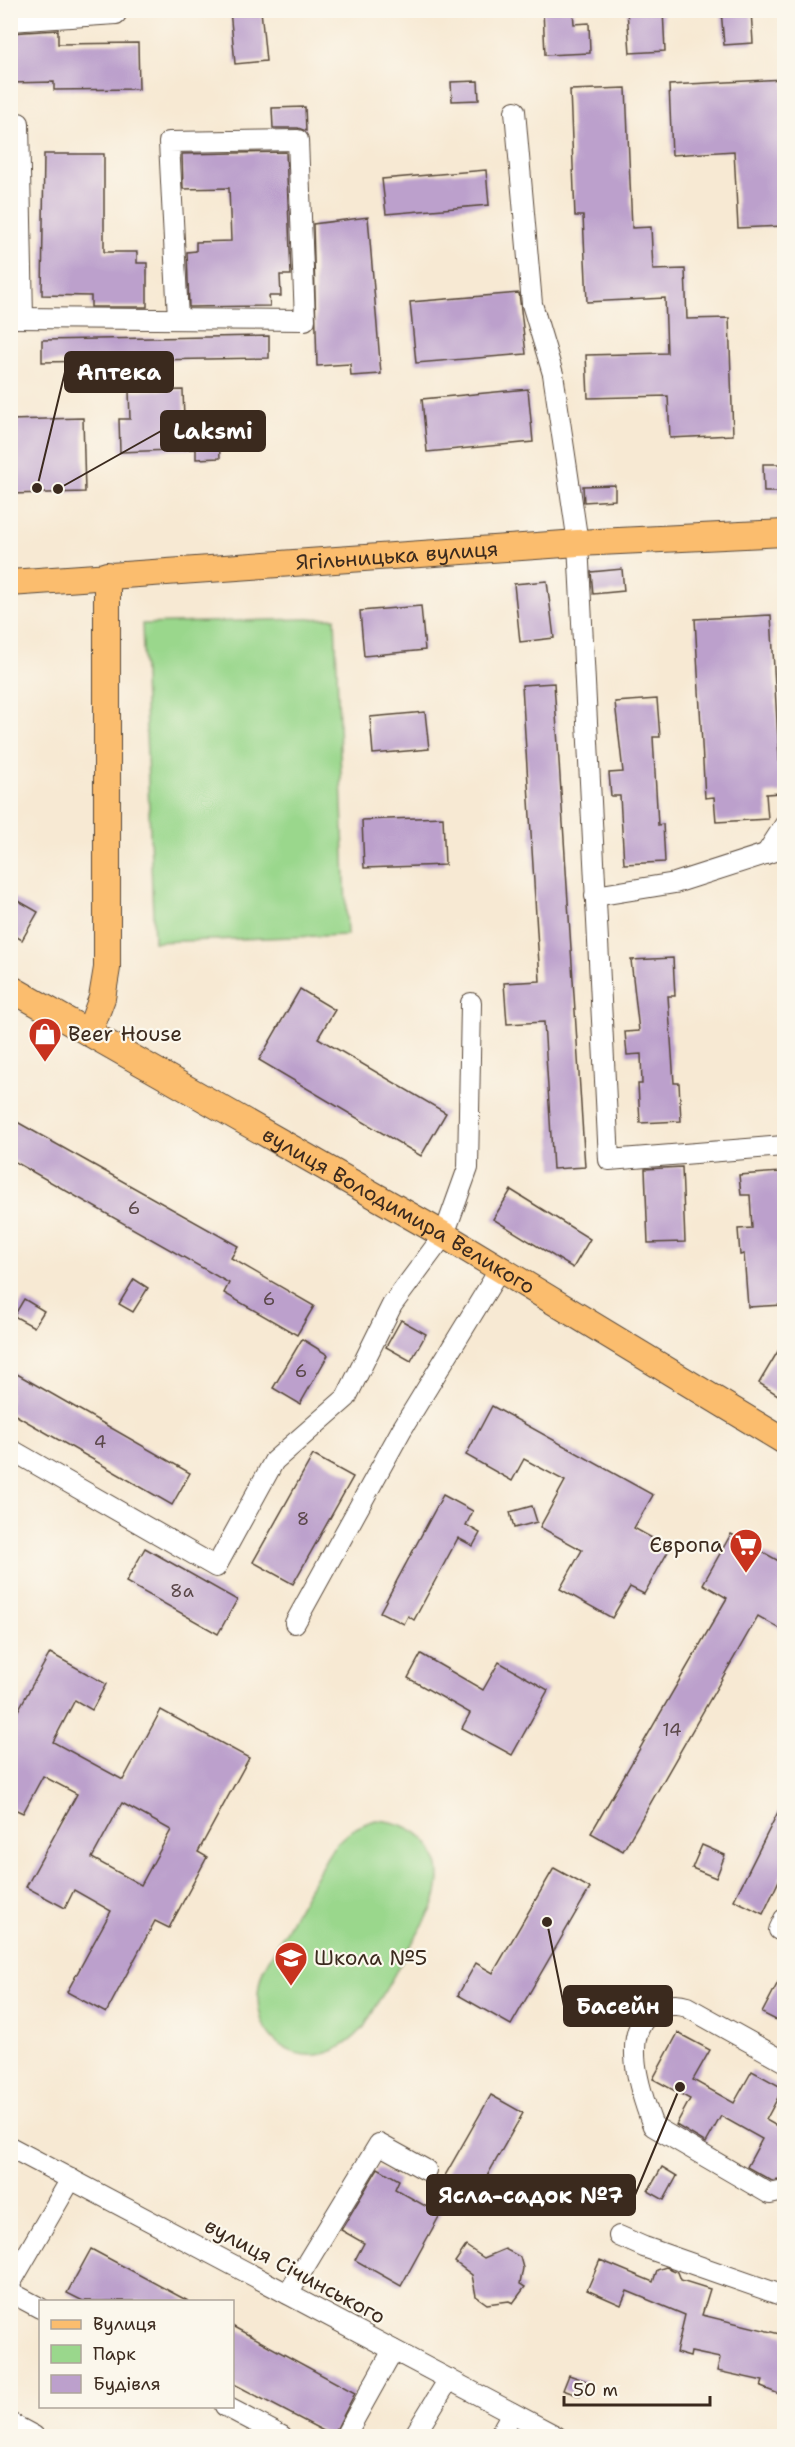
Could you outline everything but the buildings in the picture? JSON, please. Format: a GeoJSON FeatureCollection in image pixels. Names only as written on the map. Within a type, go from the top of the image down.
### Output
{"type":"FeatureCollection","features":[{"type":"Feature","properties":{"kind":"main road","name":"Ягільницька вулиця"},"geometry":{"type":"LineString","coordinates":[[10,583],[578,543],[784,533]]}},
{"type":"Feature","properties":{"kind":"main road"},"geometry":{"type":"LineString","coordinates":[[89,1033],[102,998],[107,968],[107,575]]}},
{"type":"Feature","properties":{"kind":"main road","name":"вулиця Володимира Великого"},"geometry":{"type":"LineString","coordinates":[[10,988],[444,1235],[784,1441]]}},
{"type":"Feature","properties":{"kind":"street"},"geometry":{"type":"LineString","coordinates":[[10,21],[116,14]]}},
{"type":"Feature","properties":{"kind":"street"},"geometry":{"type":"LineString","coordinates":[[515,111],[532,304],[553,374],[578,543],[609,1160],[784,1146]]}},
{"type":"Feature","properties":{"kind":"street"},"geometry":{"type":"LineString","coordinates":[[19,123],[17,318],[305,321],[298,140],[169,142],[178,318]]}},
{"type":"Feature","properties":{"kind":"street"},"geometry":{"type":"LineString","coordinates":[[595,896],[675,883],[775,851],[784,826]]}},
{"type":"Feature","properties":{"kind":"street"},"geometry":{"type":"LineString","coordinates":[[10,1449],[216,1567],[274,1461],[346,1398],[392,1305],[444,1235],[468,1168],[471,1003]]}},
{"type":"Feature","properties":{"kind":"street"},"geometry":{"type":"LineString","coordinates":[[295,1623],[402,1429],[500,1269]]}},
{"type":"Feature","properties":{"kind":"street"},"geometry":{"type":"LineString","coordinates":[[784,2061],[687,2007],[676,2004],[648,2016],[640,2029],[635,2052],[637,2075],[654,2126],[770,2194],[784,2191]]}},
{"type":"Feature","properties":{"kind":"street"},"geometry":{"type":"LineString","coordinates":[[288,2295],[379,2144],[426,2170]]}},
{"type":"Feature","properties":{"kind":"street","name":"вулиця Січинського"},"geometry":{"type":"LineString","coordinates":[[10,2147],[556,2436]]}},
{"type":"Feature","properties":{"kind":"street"},"geometry":{"type":"LineString","coordinates":[[10,2284],[71,2179]]}},
{"type":"Feature","properties":{"kind":"street"},"geometry":{"type":"LineString","coordinates":[[619,2236],[784,2296]]}},
{"type":"Feature","properties":{"kind":"street"},"geometry":{"type":"LineString","coordinates":[[10,2292],[39,2307]]}},
{"type":"Feature","properties":{"kind":"street"},"geometry":{"type":"LineString","coordinates":[[345,2436],[393,2350]]}},
{"type":"Feature","properties":{"kind":"street"},"geometry":{"type":"LineString","coordinates":[[414,2436],[449,2379]]}},
{"type":"Feature","properties":{"kind":"street"},"geometry":{"type":"LineString","coordinates":[[229,2408],[282,2436]]}},
{"type":"Feature","properties":{"kind":"street"},"geometry":{"type":"LineString","coordinates":[[499,2436],[513,2413]]}},
{"type":"Feature","properties":{"kind":"street"},"geometry":{"type":"LineString","coordinates":[[10,2423],[34,2436]]}},
{"type":"Feature","properties":{"kind":"green space"},"geometry":{"type":"Polygon","coordinates":[[[335,618],[347,935],[154,942],[142,624],[335,618]]]}},
{"type":"Feature","properties":{"kind":"green space"},"geometry":{"type":"Polygon","coordinates":[[[376,1820],[410,1829],[422,1837],[431,1848],[437,1861],[439,1875],[432,1909],[364,2027],[344,2045],[323,2054],[303,2055],[285,2048],[271,2036],[261,2018],[258,1996],[263,1970],[331,1850],[350,1831],[376,1820]]]}},
{"type":"Feature","properties":{"kind":"place","name":"Аптека"},"geometry":{"type":"Point","coordinates":[37,488]}},
{"type":"Feature","properties":{"kind":"place","name":"Laksmi"},"geometry":{"type":"Point","coordinates":[58,489]}},
{"type":"Feature","properties":{"kind":"place","name":"Beer House"},"geometry":{"type":"Point","coordinates":[45,1063]}},
{"type":"Feature","properties":{"kind":"place","name":"Європа"},"geometry":{"type":"Point","coordinates":[746,1574]}},
{"type":"Feature","properties":{"kind":"place","name":"Басейн"},"geometry":{"type":"Point","coordinates":[547,1922]}},
{"type":"Feature","properties":{"kind":"place","name":"Школа №5"},"geometry":{"type":"Point","coordinates":[291,1987]}},
{"type":"Feature","properties":{"kind":"place","name":"Ясла-садок №7"},"geometry":{"type":"Point","coordinates":[680,2087]}}]}
